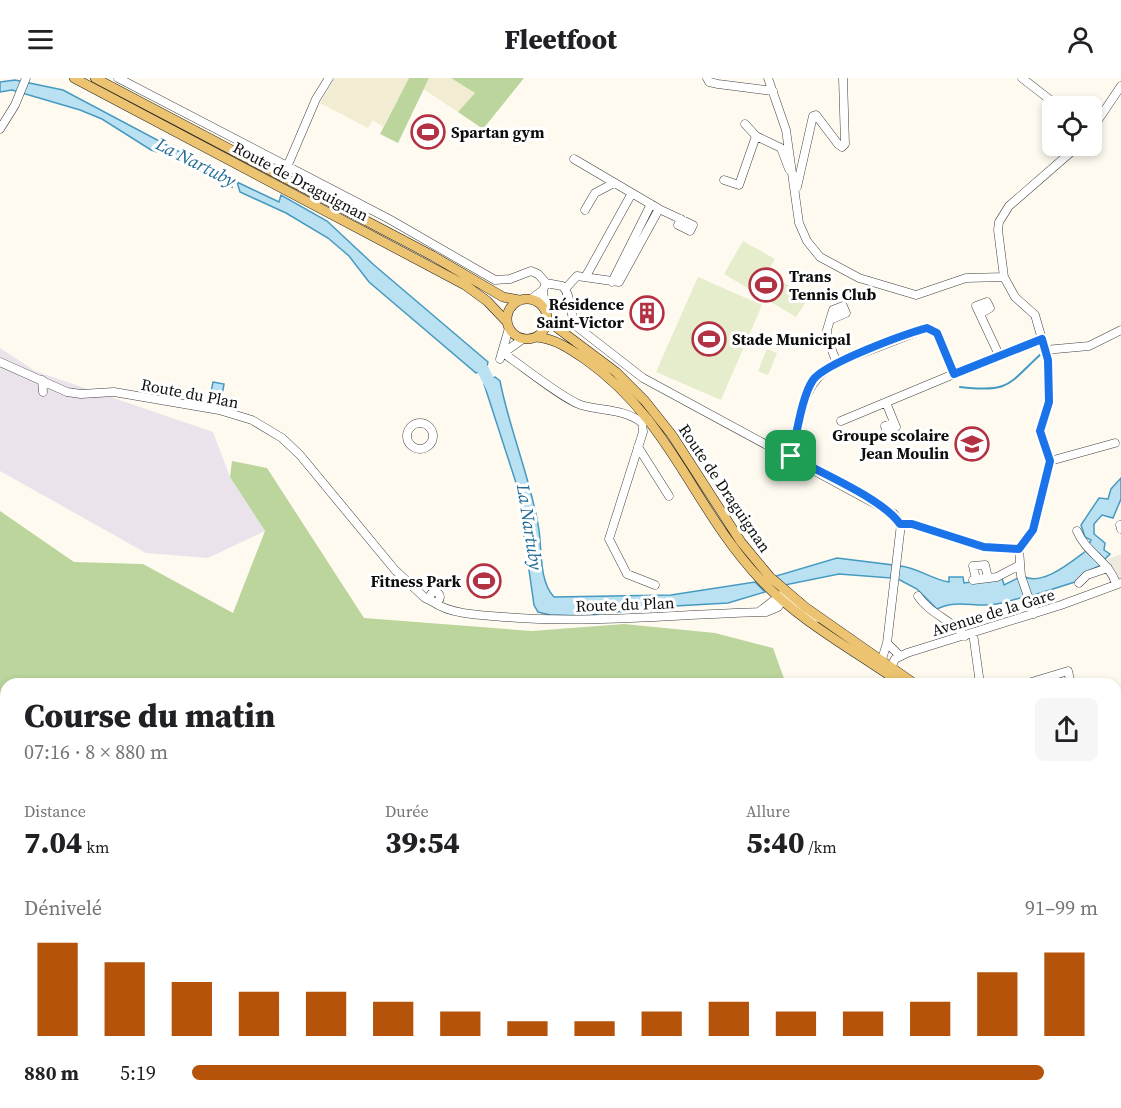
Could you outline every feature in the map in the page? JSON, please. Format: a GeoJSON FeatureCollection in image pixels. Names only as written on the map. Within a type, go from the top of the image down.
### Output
{"type":"FeatureCollection","features":[{"type":"Feature","properties":{"kind":"main road","name":"Route de Draguignan"},"geometry":{"type":"LineString","coordinates":[[74,78],[465,285],[487,301],[508,325]]}},
{"type":"Feature","properties":{"kind":"main road","name":"Route de Draguignan"},"geometry":{"type":"LineString","coordinates":[[95,78],[433,256],[503,297],[519,300]]}},
{"type":"Feature","properties":{"kind":"main road"},"geometry":{"type":"LineString","coordinates":[[531,299],[545,308],[548,321],[537,337],[524,339],[508,325],[510,309],[519,300],[531,299]]}},
{"type":"Feature","properties":{"kind":"main road","name":"Route de Draguignan"},"geometry":{"type":"LineString","coordinates":[[548,321],[616,372],[645,401],[672,435],[741,542],[781,594],[882,652],[890,666],[907,678]]}},
{"type":"Feature","properties":{"kind":"main road","name":"Route de Draguignan"},"geometry":{"type":"LineString","coordinates":[[537,337],[563,345],[576,353],[610,379],[638,406],[669,445],[734,547],[760,579],[837,640],[893,678]]}},
{"type":"Feature","properties":{"kind":"street"},"geometry":{"type":"LineString","coordinates":[[118,78],[410,230],[495,280],[510,279],[531,271],[538,274],[544,286],[545,308]]}},
{"type":"Feature","properties":{"kind":"street"},"geometry":{"type":"LineString","coordinates":[[287,167],[316,99],[328,78]]}},
{"type":"Feature","properties":{"kind":"street"},"geometry":{"type":"LineString","coordinates":[[707,78],[709,82],[718,84],[772,91]]}},
{"type":"Feature","properties":{"kind":"street"},"geometry":{"type":"LineString","coordinates":[[768,78],[786,130],[799,222],[807,242],[820,257],[859,278],[916,295],[966,278],[1004,277]]}},
{"type":"Feature","properties":{"kind":"street"},"geometry":{"type":"LineString","coordinates":[[795,191],[813,116],[816,115],[838,144],[842,147],[845,144],[843,78]]}},
{"type":"Feature","properties":{"kind":"street"},"geometry":{"type":"LineString","coordinates":[[1022,78],[1045,96]]}},
{"type":"Feature","properties":{"kind":"street"},"geometry":{"type":"LineString","coordinates":[[0,129],[26,79]]}},
{"type":"Feature","properties":{"kind":"street"},"geometry":{"type":"LineString","coordinates":[[1102,114],[1121,86]]}},
{"type":"Feature","properties":{"kind":"street"},"geometry":{"type":"LineString","coordinates":[[745,124],[756,136],[781,148],[794,181]]}},
{"type":"Feature","properties":{"kind":"street"},"geometry":{"type":"LineString","coordinates":[[724,180],[739,185],[756,136]]}},
{"type":"Feature","properties":{"kind":"street"},"geometry":{"type":"LineString","coordinates":[[1035,614],[1021,576],[1019,549],[1033,530],[1050,461],[1040,431],[1049,402],[1048,360],[1035,315],[1015,297],[1004,277],[999,222],[1009,206],[1066,156]]}},
{"type":"Feature","properties":{"kind":"street"},"geometry":{"type":"LineString","coordinates":[[574,159],[659,209],[681,219]]}},
{"type":"Feature","properties":{"kind":"street"},"geometry":{"type":"LineString","coordinates":[[585,210],[595,193],[614,183]]}},
{"type":"Feature","properties":{"kind":"street"},"geometry":{"type":"LineString","coordinates":[[586,276],[632,193]]}},
{"type":"Feature","properties":{"kind":"street"},"geometry":{"type":"LineString","coordinates":[[612,282],[651,204]]}},
{"type":"Feature","properties":{"kind":"street"},"geometry":{"type":"LineString","coordinates":[[566,288],[577,276],[620,282],[659,209]]}},
{"type":"Feature","properties":{"kind":"street"},"geometry":{"type":"LineString","coordinates":[[544,286],[566,288]]}},
{"type":"Feature","properties":{"kind":"street"},"geometry":{"type":"LineString","coordinates":[[531,299],[544,286]]}},
{"type":"Feature","properties":{"kind":"street"},"geometry":{"type":"LineString","coordinates":[[566,288],[576,326],[643,378],[878,503],[894,514],[900,524],[893,592],[882,652]]}},
{"type":"Feature","properties":{"kind":"street"},"geometry":{"type":"LineString","coordinates":[[980,314],[999,356]]}},
{"type":"Feature","properties":{"kind":"street"},"geometry":{"type":"LineString","coordinates":[[830,320],[827,338],[837,363]]}},
{"type":"Feature","properties":{"kind":"street"},"geometry":{"type":"LineString","coordinates":[[502,356],[508,325]]}},
{"type":"Feature","properties":{"kind":"street"},"geometry":{"type":"LineString","coordinates":[[791,456],[812,382],[824,370],[837,363],[927,328],[937,333],[954,374]]}},
{"type":"Feature","properties":{"kind":"street"},"geometry":{"type":"LineString","coordinates":[[1045,350],[1089,346],[1121,330]]}},
{"type":"Feature","properties":{"kind":"street"},"geometry":{"type":"LineString","coordinates":[[502,356],[524,339]]}},
{"type":"Feature","properties":{"kind":"street"},"geometry":{"type":"LineString","coordinates":[[841,422],[1042,339]]}},
{"type":"Feature","properties":{"kind":"street"},"geometry":{"type":"LineString","coordinates":[[502,356],[579,404],[636,418],[642,423],[638,447],[609,539],[627,574],[655,585]]}},
{"type":"Feature","properties":{"kind":"street","name":"Route du Plan"},"geometry":{"type":"LineString","coordinates":[[0,362],[81,394],[114,392],[219,410],[252,420],[282,438],[300,455],[395,570],[416,590],[457,610],[523,618],[595,621],[759,612],[781,594]]}},
{"type":"Feature","properties":{"kind":"street"},"geometry":{"type":"LineString","coordinates":[[42,380],[43,392]]}},
{"type":"Feature","properties":{"kind":"street"},"geometry":{"type":"LineString","coordinates":[[886,402],[894,423]]}},
{"type":"Feature","properties":{"kind":"street"},"geometry":{"type":"LineString","coordinates":[[1050,461],[1115,443]]}},
{"type":"Feature","properties":{"kind":"street"},"geometry":{"type":"LineString","coordinates":[[638,447],[669,496]]}},
{"type":"Feature","properties":{"kind":"street"},"geometry":{"type":"LineString","coordinates":[[900,524],[912,524],[984,547],[1019,549]]}},
{"type":"Feature","properties":{"kind":"street"},"geometry":{"type":"LineString","coordinates":[[1077,531],[1085,547],[1106,566],[1118,584]]}},
{"type":"Feature","properties":{"kind":"street"},"geometry":{"type":"LineString","coordinates":[[988,578],[985,565],[973,566],[974,579],[988,578],[997,577],[1020,565]]}},
{"type":"Feature","properties":{"kind":"street"},"geometry":{"type":"LineString","coordinates":[[1079,583],[1087,575],[1106,566]]}},
{"type":"Feature","properties":{"kind":"street","name":"Avenue de la Gare"},"geometry":{"type":"LineString","coordinates":[[890,666],[900,656],[1035,614],[1118,584]]}},
{"type":"Feature","properties":{"kind":"street"},"geometry":{"type":"LineString","coordinates":[[918,596],[925,606],[944,616],[964,636]]}},
{"type":"Feature","properties":{"kind":"street"},"geometry":{"type":"LineString","coordinates":[[973,633],[979,678]]}},
{"type":"Feature","properties":{"kind":"street"},"geometry":{"type":"LineString","coordinates":[[837,640],[869,656],[882,652],[900,656]]}},
{"type":"Feature","properties":{"kind":"street"},"geometry":{"type":"LineString","coordinates":[[890,666],[890,676]]}},
{"type":"Feature","properties":{"kind":"street"},"geometry":{"type":"LineString","coordinates":[[1045,678],[1068,671],[1070,678]]}},
{"type":"Feature","properties":{"kind":"shaded area"},"geometry":{"type":"Polygon","coordinates":[[[335,78],[409,78],[383,127],[373,120],[368,128],[320,103],[335,78]]]}},
{"type":"Feature","properties":{"kind":"shaded area"},"geometry":{"type":"Polygon","coordinates":[[[429,78],[451,78],[475,93],[458,112],[423,89],[429,78]]]}},
{"type":"Feature","properties":{"kind":"shaded area"},"geometry":{"type":"Polygon","coordinates":[[[0,348],[35,371],[213,432],[230,477],[265,531],[208,558],[146,553],[0,471],[0,348]]]}},
{"type":"Feature","properties":{"kind":"shaded area"},"geometry":{"type":"Polygon","coordinates":[[[1121,554],[1121,583],[1116,584],[1108,559],[1121,554]]]}},
{"type":"Feature","properties":{"kind":"green space"},"geometry":{"type":"Polygon","coordinates":[[[409,78],[429,78],[398,143],[380,134],[409,78]]]}},
{"type":"Feature","properties":{"kind":"green space"},"geometry":{"type":"Polygon","coordinates":[[[451,78],[524,78],[483,129],[458,112],[475,93],[451,78]]]}},
{"type":"Feature","properties":{"kind":"green space","name":"Trans Tennis Club"},"geometry":{"type":"Polygon","coordinates":[[[743,241],[775,259],[767,273],[809,297],[796,317],[724,274],[743,241]]]}},
{"type":"Feature","properties":{"kind":"green space","name":"Stade Municipal"},"geometry":{"type":"Polygon","coordinates":[[[698,277],[762,305],[721,400],[656,372],[698,277]]]}},
{"type":"Feature","properties":{"kind":"green space"},"geometry":{"type":"Polygon","coordinates":[[[767,349],[777,353],[768,375],[758,371],[767,349]]]}},
{"type":"Feature","properties":{"kind":"green space"},"geometry":{"type":"Polygon","coordinates":[[[232,461],[267,468],[364,618],[532,631],[624,624],[715,633],[773,648],[784,678],[0,678],[0,511],[74,562],[143,564],[233,613],[265,531],[230,477],[232,461]]]}},
{"type":"Feature","properties":{"kind":"water"},"geometry":{"type":"Polygon","coordinates":[[[15,80],[63,90],[229,178],[232,187],[173,157],[151,150],[102,119],[80,110],[12,90],[0,92],[0,82],[15,80]]]}},
{"type":"Feature","properties":{"kind":"water"},"geometry":{"type":"Polygon","coordinates":[[[237,182],[279,202],[281,195],[327,221],[374,265],[488,362],[487,366],[476,373],[369,282],[349,256],[328,238],[286,213],[240,192],[237,182]]]}},
{"type":"Feature","properties":{"kind":"water"},"geometry":{"type":"Polygon","coordinates":[[[495,377],[500,381],[531,492],[539,530],[543,574],[554,597],[671,595],[755,582],[765,592],[728,603],[675,606],[655,611],[607,612],[588,616],[550,615],[538,612],[534,605],[517,486],[484,384],[495,377]]]}},
{"type":"Feature","properties":{"kind":"water"},"geometry":{"type":"Polygon","coordinates":[[[213,382],[224,384],[221,401],[210,397],[213,382]]]}},
{"type":"Feature","properties":{"kind":"water"},"geometry":{"type":"Polygon","coordinates":[[[1121,478],[1121,499],[1113,518],[1102,515],[1094,524],[1094,534],[1105,543],[1104,550],[1110,554],[1103,561],[1088,546],[1091,540],[1085,537],[1081,525],[1099,498],[1108,499],[1111,489],[1121,478]]]}},
{"type":"Feature","properties":{"kind":"water"},"geometry":{"type":"Polygon","coordinates":[[[1086,551],[1102,565],[1088,571],[1078,581],[1031,596],[1023,576],[1031,579],[1047,576],[1086,551]]]}},
{"type":"Feature","properties":{"kind":"water"},"geometry":{"type":"Polygon","coordinates":[[[837,558],[893,565],[891,578],[839,574],[785,585],[776,576],[837,558]]]}},
{"type":"Feature","properties":{"kind":"water"},"geometry":{"type":"Polygon","coordinates":[[[899,566],[949,582],[949,577],[963,577],[964,583],[1002,578],[1004,585],[1020,577],[1026,596],[1008,602],[982,605],[956,604],[937,609],[917,589],[898,579],[899,566]]]}},
{"type":"Feature","properties":{"kind":"waterway"},"geometry":{"type":"LineString","coordinates":[[960,387],[990,389],[1007,384],[1042,353]]}},
{"type":"Feature","properties":{"kind":"waterway","name":"La Nartuby"},"geometry":{"type":"LineString","coordinates":[[471,358],[482,368],[496,395]]}},
{"type":"Feature","properties":{"kind":"place","name":"Spartan gym"},"geometry":{"type":"Point","coordinates":[428,132]}},
{"type":"Feature","properties":{"kind":"place","name":"Trans Tennis Club"},"geometry":{"type":"Point","coordinates":[766,285]}},
{"type":"Feature","properties":{"kind":"place","name":"Résidence Saint-Victor"},"geometry":{"type":"Point","coordinates":[647,313]}},
{"type":"Feature","properties":{"kind":"place","name":"Stade Municipal"},"geometry":{"type":"Point","coordinates":[709,339]}},
{"type":"Feature","properties":{"kind":"place","name":"Groupe scolaire Jean Moulin"},"geometry":{"type":"Point","coordinates":[972,444]}},
{"type":"Feature","properties":{"kind":"place","name":"Fitness Park"},"geometry":{"type":"Point","coordinates":[484,581]}},
{"type":"Feature","properties":{"kind":"route"},"geometry":{"type":"LineString","coordinates":[[927,328],[937,333],[954,374],[1042,339],[1048,360],[1049,402],[1040,431],[1050,461],[1037,502],[1033,530],[1019,549],[984,547],[912,524],[900,524],[894,514],[878,503],[791,456],[812,382],[824,370],[837,363],[927,328]]}}]}
